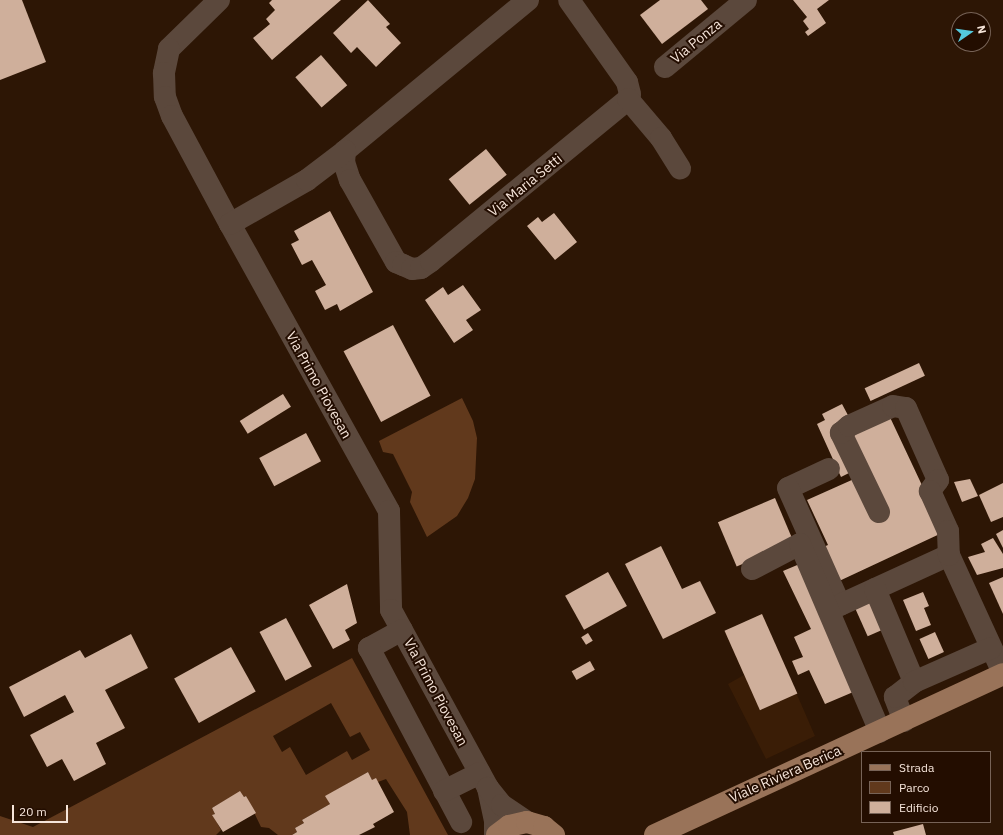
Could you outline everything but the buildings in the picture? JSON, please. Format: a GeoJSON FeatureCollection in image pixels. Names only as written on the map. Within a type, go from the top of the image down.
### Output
{"type":"FeatureCollection","features":[{"type":"Feature","properties":{"kind":"main road","name":"Viale Riviera Berica"},"geometry":{"type":"LineString","coordinates":[[655,835],[1003,674]]}},
{"type":"Feature","properties":{"kind":"main road"},"geometry":{"type":"LineString","coordinates":[[496,835],[509,826],[527,822],[536,823],[554,834]]}},
{"type":"Feature","properties":{"kind":"street","name":"Via Primo Piovesan"},"geometry":{"type":"LineString","coordinates":[[219,0],[169,49],[164,73],[165,97],[172,116],[230,224],[389,511],[391,610],[484,781]]}},
{"type":"Feature","properties":{"kind":"street"},"geometry":{"type":"LineString","coordinates":[[230,224],[307,180],[345,151],[528,0]]}},
{"type":"Feature","properties":{"kind":"street"},"geometry":{"type":"LineString","coordinates":[[569,0],[627,82],[630,94],[628,99],[661,138],[680,169]]}},
{"type":"Feature","properties":{"kind":"street","name":"Via Ponza"},"geometry":{"type":"LineString","coordinates":[[665,67],[746,0]]}},
{"type":"Feature","properties":{"kind":"street","name":"Via Maria Setti"},"geometry":{"type":"LineString","coordinates":[[345,151],[344,162],[350,180],[396,262],[412,269],[421,268],[614,113],[628,99]]}},
{"type":"Feature","properties":{"kind":"street"},"geometry":{"type":"LineString","coordinates":[[307,180],[339,175],[350,180]]}},
{"type":"Feature","properties":{"kind":"street"},"geometry":{"type":"LineString","coordinates":[[879,512],[841,433],[848,426],[893,406],[906,408],[938,480],[930,491],[948,530],[949,555],[1003,674]]}},
{"type":"Feature","properties":{"kind":"street"},"geometry":{"type":"LineString","coordinates":[[829,469],[788,488],[840,605],[949,555]]}},
{"type":"Feature","properties":{"kind":"street"},"geometry":{"type":"LineString","coordinates":[[752,569],[800,544],[880,732]]}},
{"type":"Feature","properties":{"kind":"street"},"geometry":{"type":"LineString","coordinates":[[875,589],[914,682]]}},
{"type":"Feature","properties":{"kind":"street"},"geometry":{"type":"LineString","coordinates":[[402,630],[369,648],[461,822]]}},
{"type":"Feature","properties":{"kind":"street"},"geometry":{"type":"LineString","coordinates":[[904,721],[895,697],[914,682],[991,648]]}},
{"type":"Feature","properties":{"kind":"street"},"geometry":{"type":"LineString","coordinates":[[444,791],[484,781]]}},
{"type":"Feature","properties":{"kind":"street"},"geometry":{"type":"LineString","coordinates":[[484,781],[512,813],[527,822]]}},
{"type":"Feature","properties":{"kind":"street"},"geometry":{"type":"LineString","coordinates":[[484,781],[495,821],[496,835]]}},
{"type":"Feature","properties":{"kind":"shaded area"},"geometry":{"type":"Polygon","coordinates":[[[762,614],[815,736],[766,759],[728,684],[744,675],[725,632],[762,614]]]}},
{"type":"Feature","properties":{"kind":"green space"},"geometry":{"type":"Polygon","coordinates":[[[462,398],[473,421],[477,438],[475,479],[468,498],[457,516],[427,537],[410,502],[412,492],[393,454],[383,452],[379,441],[462,398]]]}},
{"type":"Feature","properties":{"kind":"green space"},"geometry":{"type":"Polygon","coordinates":[[[352,658],[448,835],[410,835],[407,812],[386,779],[378,782],[372,780],[368,772],[326,796],[330,804],[302,820],[304,823],[295,828],[297,832],[292,835],[278,835],[269,828],[261,827],[246,796],[244,797],[240,792],[212,808],[215,814],[213,815],[221,830],[216,835],[0,835],[0,816],[33,827],[352,658]],[[331,703],[273,736],[282,752],[290,747],[306,775],[347,751],[352,760],[370,750],[360,732],[350,737],[331,703]]]}}]}
